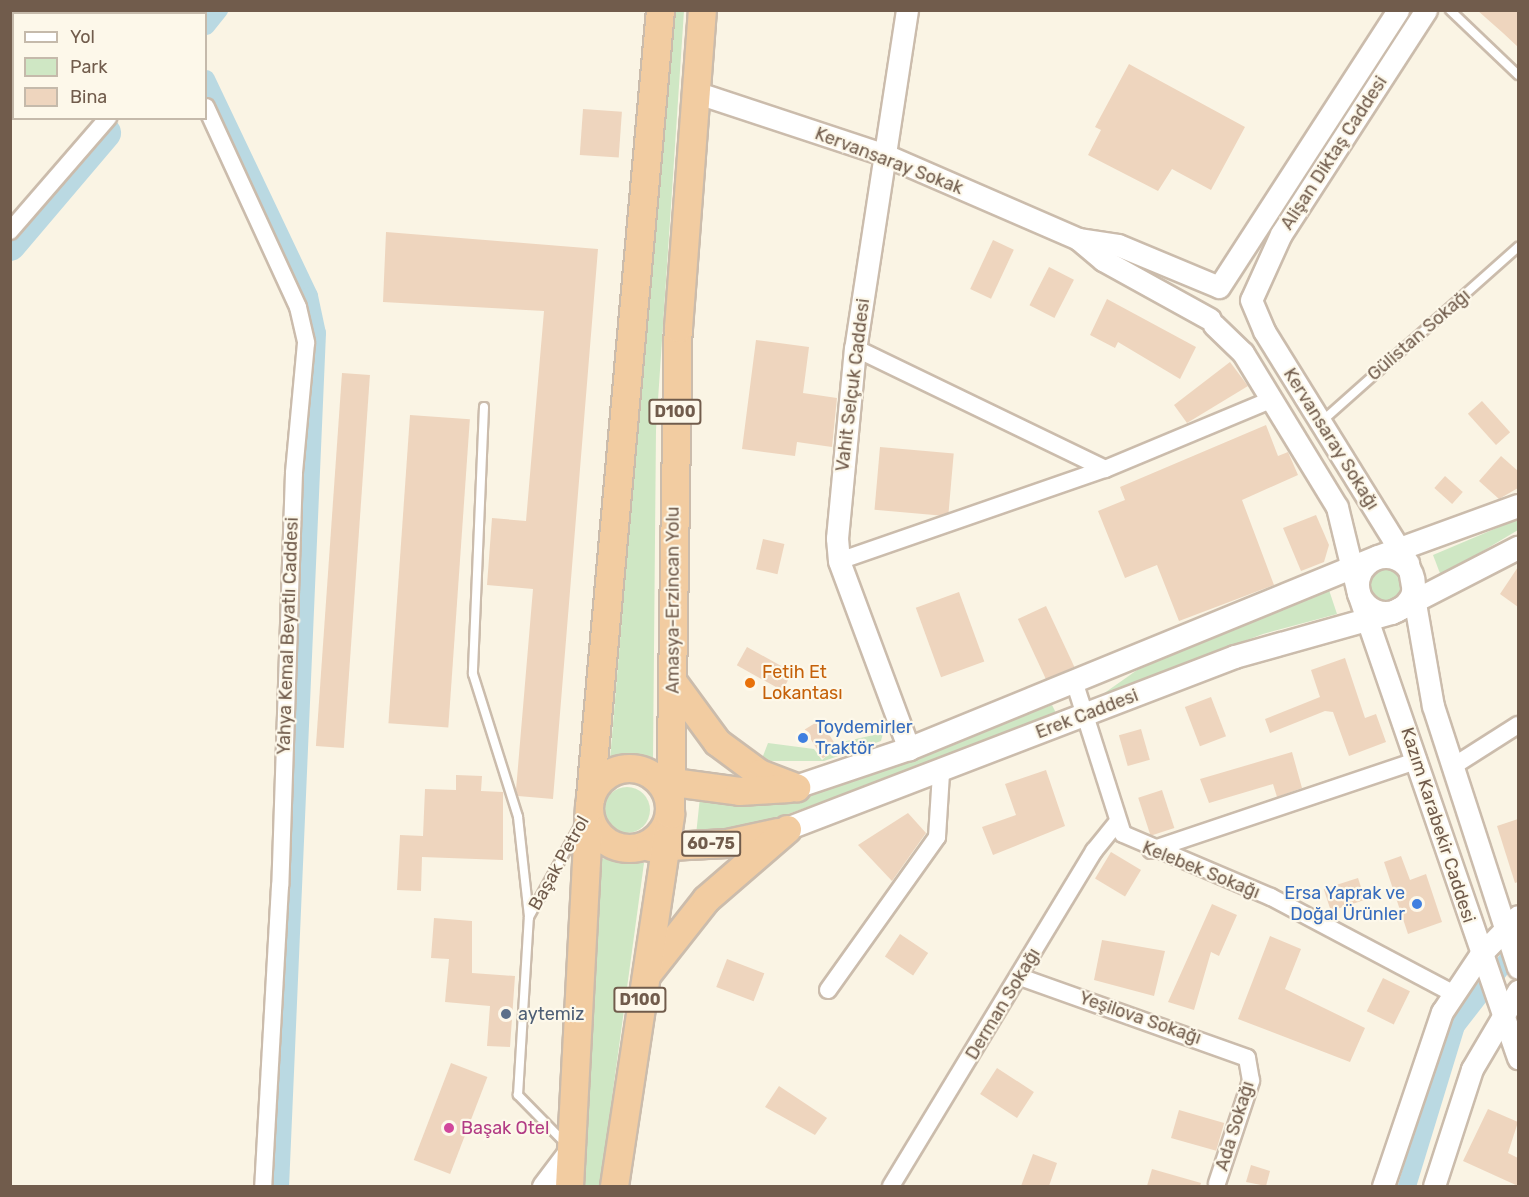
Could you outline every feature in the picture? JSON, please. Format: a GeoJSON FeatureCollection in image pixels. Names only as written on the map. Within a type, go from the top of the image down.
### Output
{"type":"FeatureCollection","features":[{"type":"Feature","properties":{"kind":"highway","name":"D100"},"geometry":{"type":"LineString","coordinates":[[569,1186],[589,808],[660,10]]}},
{"type":"Feature","properties":{"kind":"highway","name":"Amasya-Erzincan Yolu"},"geometry":{"type":"LineString","coordinates":[[664,781],[672,680],[678,350],[702,10]]}},
{"type":"Feature","properties":{"kind":"highway"},"geometry":{"type":"LineString","coordinates":[[672,680],[693,716],[717,742],[759,773],[796,787]]}},
{"type":"Feature","properties":{"kind":"highway","name":"D100"},"geometry":{"type":"LineString","coordinates":[[614,1186],[642,981],[670,813],[664,781],[634,768],[608,774],[598,783],[589,808],[598,833],[608,842],[634,848]]}},
{"type":"Feature","properties":{"kind":"highway"},"geometry":{"type":"LineString","coordinates":[[664,781],[739,791],[796,787]]}},
{"type":"Feature","properties":{"kind":"highway"},"geometry":{"type":"LineString","coordinates":[[634,848],[657,837],[670,813]]}},
{"type":"Feature","properties":{"kind":"highway"},"geometry":{"type":"LineString","coordinates":[[642,981],[701,906],[787,829]]}},
{"type":"Feature","properties":{"kind":"highway","name":"60-75"},"geometry":{"type":"LineString","coordinates":[[634,848],[744,840],[787,829]]}},
{"type":"Feature","properties":{"kind":"main road","name":"Erek Caddesi"},"geometry":{"type":"LineString","coordinates":[[796,787],[909,749],[1075,684],[1378,557],[1518,506]]}},
{"type":"Feature","properties":{"kind":"main road","name":"Erek Caddesi"},"geometry":{"type":"LineString","coordinates":[[787,829],[941,773],[1084,715],[1279,642],[1392,613],[1417,603],[1518,548]]}},
{"type":"Feature","properties":{"kind":"main road","name":"Erek Caddesi"},"geometry":{"type":"LineString","coordinates":[[1358,592],[1359,575],[1378,557]]}},
{"type":"Feature","properties":{"kind":"main road"},"geometry":{"type":"LineString","coordinates":[[1378,557],[1404,562],[1413,577]]}},
{"type":"Feature","properties":{"kind":"main road","name":"Erek Caddesi"},"geometry":{"type":"LineString","coordinates":[[1392,613],[1412,596],[1413,577]]}},
{"type":"Feature","properties":{"kind":"main road"},"geometry":{"type":"LineString","coordinates":[[1358,592],[1368,607],[1392,613]]}},
{"type":"Feature","properties":{"kind":"street","name":"Vahit Selçuk Caddesi"},"geometry":{"type":"LineString","coordinates":[[907,10],[855,348],[839,561],[909,749]]}},
{"type":"Feature","properties":{"kind":"street","name":"Alişan Diktaş Caddesi"},"geometry":{"type":"LineString","coordinates":[[1219,287],[1398,10]]}},
{"type":"Feature","properties":{"kind":"street","name":"Alişan Diktaş Caddesi"},"geometry":{"type":"LineString","coordinates":[[1251,300],[1281,234],[1426,10]]}},
{"type":"Feature","properties":{"kind":"street","name":"Kervansaray Sokak"},"geometry":{"type":"LineString","coordinates":[[695,92],[885,155],[1078,239],[1111,265],[1212,322]]}},
{"type":"Feature","properties":{"kind":"street","name":"Yahya Kemal Beyatlı Caddesi"},"geometry":{"type":"LineString","coordinates":[[207,109],[294,296],[306,343],[294,473],[280,897],[263,1186]]}},
{"type":"Feature","properties":{"kind":"street"},"geometry":{"type":"LineString","coordinates":[[10,231],[106,120]]}},
{"type":"Feature","properties":{"kind":"street","name":"Kervansaray Sokak"},"geometry":{"type":"LineString","coordinates":[[1078,239],[1118,245],[1219,287]]}},
{"type":"Feature","properties":{"kind":"street"},"geometry":{"type":"LineString","coordinates":[[1234,285],[1251,300],[1251,315],[1242,327],[1228,330],[1212,322],[1207,305],[1219,287],[1234,285]]}},
{"type":"Feature","properties":{"kind":"street","name":"Kervansaray Sokağı"},"geometry":{"type":"LineString","coordinates":[[1251,300],[1320,423],[1401,549],[1413,577]]}},
{"type":"Feature","properties":{"kind":"street","name":"Kervansaray Sokağı"},"geometry":{"type":"LineString","coordinates":[[1212,322],[1243,353],[1330,490],[1344,524],[1358,592]]}},
{"type":"Feature","properties":{"kind":"street"},"geometry":{"type":"LineString","coordinates":[[855,348],[1105,468]]}},
{"type":"Feature","properties":{"kind":"street"},"geometry":{"type":"LineString","coordinates":[[839,561],[1105,468],[1273,399]]}},
{"type":"Feature","properties":{"kind":"street","name":"Kazım Karabekir Caddesi"},"geometry":{"type":"LineString","coordinates":[[1413,577],[1428,685],[1452,767],[1512,923],[1518,968]]}},
{"type":"Feature","properties":{"kind":"street","name":"Kazım Karabekir Caddesi"},"geometry":{"type":"LineString","coordinates":[[1358,592],[1418,760],[1480,955],[1518,1058]]}},
{"type":"Feature","properties":{"kind":"street"},"geometry":{"type":"LineString","coordinates":[[1075,684],[1117,823]]}},
{"type":"Feature","properties":{"kind":"street"},"geometry":{"type":"LineString","coordinates":[[1452,767],[1518,725]]}},
{"type":"Feature","properties":{"kind":"street"},"geometry":{"type":"LineString","coordinates":[[1151,850],[1418,760]]}},
{"type":"Feature","properties":{"kind":"street"},"geometry":{"type":"LineString","coordinates":[[828,990],[937,837],[941,773]]}},
{"type":"Feature","properties":{"kind":"street","name":"Kelebek Sokağı"},"geometry":{"type":"LineString","coordinates":[[1117,823],[1123,834],[1151,850],[1271,897],[1452,993]]}},
{"type":"Feature","properties":{"kind":"street","name":"Derman Sokağı"},"geometry":{"type":"LineString","coordinates":[[891,1186],[1020,977],[1094,851],[1117,823]]}},
{"type":"Feature","properties":{"kind":"street"},"geometry":{"type":"LineString","coordinates":[[1383,1186],[1431,1036],[1452,993],[1480,955],[1512,923]]}},
{"type":"Feature","properties":{"kind":"street","name":"Yeşilova Sokağı"},"geometry":{"type":"LineString","coordinates":[[1020,977],[1239,1052],[1252,1069]]}},
{"type":"Feature","properties":{"kind":"street"},"geometry":{"type":"LineString","coordinates":[[1434,1186],[1472,1069],[1502,1015],[1518,992]]}},
{"type":"Feature","properties":{"kind":"street","name":"Ada Sokağı"},"geometry":{"type":"LineString","coordinates":[[1217,1183],[1252,1069]]}},
{"type":"Feature","properties":{"kind":"street"},"geometry":{"type":"LineString","coordinates":[[543,1186],[571,1149]]}},
{"type":"Feature","properties":{"kind":"lane"},"geometry":{"type":"LineString","coordinates":[[1450,10],[1518,75]]}},
{"type":"Feature","properties":{"kind":"lane","name":"Gülistan Sokağı"},"geometry":{"type":"LineString","coordinates":[[1320,423],[1518,247]]}},
{"type":"Feature","properties":{"kind":"lane"},"geometry":{"type":"LineString","coordinates":[[484,406],[473,674],[518,817],[529,917]]}},
{"type":"Feature","properties":{"kind":"lane","name":"Başak Petrol"},"geometry":{"type":"LineString","coordinates":[[571,1149],[518,1095],[529,917],[589,808]]}},
{"type":"Feature","properties":{"kind":"green space"},"geometry":{"type":"Polygon","coordinates":[[[673,11],[684,11],[656,430],[653,760],[610,759],[673,11]]]}},
{"type":"Feature","properties":{"kind":"green space"},"geometry":{"type":"Polygon","coordinates":[[[1518,519],[1518,530],[1441,576],[1433,555],[1518,519]]]}},
{"type":"Feature","properties":{"kind":"green space"},"geometry":{"type":"Polygon","coordinates":[[[1385,567],[1398,572],[1403,585],[1398,598],[1385,603],[1372,598],[1367,585],[1372,572],[1385,567]]]}},
{"type":"Feature","properties":{"kind":"green space"},"geometry":{"type":"Polygon","coordinates":[[[1329,590],[1337,614],[1263,634],[1103,694],[1140,668],[1329,590]]]}},
{"type":"Feature","properties":{"kind":"green space"},"geometry":{"type":"Polygon","coordinates":[[[1052,705],[1056,713],[985,743],[777,818],[696,835],[700,797],[822,790],[1052,705]]]}},
{"type":"Feature","properties":{"kind":"green space"},"geometry":{"type":"Polygon","coordinates":[[[883,733],[881,741],[824,761],[761,761],[768,743],[814,749],[822,760],[842,742],[883,733]]]}},
{"type":"Feature","properties":{"kind":"green space"},"geometry":{"type":"Polygon","coordinates":[[[627,787],[643,794],[650,810],[643,826],[627,833],[611,826],[604,810],[611,794],[627,787]]]}},
{"type":"Feature","properties":{"kind":"green space"},"geometry":{"type":"Polygon","coordinates":[[[598,858],[644,863],[600,1186],[584,1186],[598,858]]]}},
{"type":"Feature","properties":{"kind":"building"},"geometry":{"type":"Polygon","coordinates":[[[1477,10],[1518,10],[1518,47],[1503,33],[1477,10]]]}},
{"type":"Feature","properties":{"kind":"building"},"geometry":{"type":"Polygon","coordinates":[[[1129,64],[1245,127],[1211,190],[1172,169],[1158,191],[1088,155],[1101,130],[1095,127],[1129,64]]]}},
{"type":"Feature","properties":{"kind":"building"},"geometry":{"type":"Polygon","coordinates":[[[583,109],[622,112],[619,158],[580,155],[583,109]]]}},
{"type":"Feature","properties":{"kind":"building"},"geometry":{"type":"Polygon","coordinates":[[[386,232],[598,249],[553,799],[518,796],[516,790],[533,589],[487,585],[492,518],[526,521],[544,311],[383,302],[386,232]]]}},
{"type":"Feature","properties":{"kind":"building"},"geometry":{"type":"Polygon","coordinates":[[[993,240],[1014,250],[991,299],[970,289],[993,240]]]}},
{"type":"Feature","properties":{"kind":"building"},"geometry":{"type":"Polygon","coordinates":[[[1049,267],[1074,280],[1054,318],[1029,305],[1049,267]]]}},
{"type":"Feature","properties":{"kind":"building"},"geometry":{"type":"Polygon","coordinates":[[[1107,299],[1196,347],[1180,379],[1118,342],[1115,348],[1090,335],[1107,299]]]}},
{"type":"Feature","properties":{"kind":"building"},"geometry":{"type":"Polygon","coordinates":[[[756,340],[809,347],[803,393],[837,398],[832,447],[797,442],[795,456],[742,449],[756,340]]]}},
{"type":"Feature","properties":{"kind":"building"},"geometry":{"type":"Polygon","coordinates":[[[1230,362],[1248,386],[1187,423],[1174,405],[1230,362]]]}},
{"type":"Feature","properties":{"kind":"building"},"geometry":{"type":"Polygon","coordinates":[[[342,373],[370,375],[344,748],[316,746],[342,373]]]}},
{"type":"Feature","properties":{"kind":"building"},"geometry":{"type":"Polygon","coordinates":[[[1482,401],[1510,432],[1496,445],[1468,414],[1482,401]]]}},
{"type":"Feature","properties":{"kind":"building"},"geometry":{"type":"Polygon","coordinates":[[[410,415],[470,419],[448,727],[388,723],[410,415]]]}},
{"type":"Feature","properties":{"kind":"building"},"geometry":{"type":"Polygon","coordinates":[[[1266,425],[1278,456],[1288,452],[1298,475],[1242,500],[1274,585],[1179,621],[1157,565],[1125,578],[1098,511],[1125,500],[1120,487],[1266,425]]]}},
{"type":"Feature","properties":{"kind":"building"},"geometry":{"type":"Polygon","coordinates":[[[880,447],[954,453],[948,516],[875,510],[880,447]]]}},
{"type":"Feature","properties":{"kind":"building"},"geometry":{"type":"Polygon","coordinates":[[[1501,456],[1518,471],[1518,488],[1499,499],[1479,481],[1501,456]]]}},
{"type":"Feature","properties":{"kind":"building"},"geometry":{"type":"Polygon","coordinates":[[[1445,476],[1463,492],[1452,504],[1434,488],[1445,476]]]}},
{"type":"Feature","properties":{"kind":"building"},"geometry":{"type":"Polygon","coordinates":[[[1316,515],[1329,545],[1324,562],[1301,571],[1283,528],[1316,515]]]}},
{"type":"Feature","properties":{"kind":"building"},"geometry":{"type":"Polygon","coordinates":[[[763,539],[784,544],[777,574],[756,569],[763,539]]]}},
{"type":"Feature","properties":{"kind":"building"},"geometry":{"type":"Polygon","coordinates":[[[1518,567],[1518,607],[1500,594],[1518,567]]]}},
{"type":"Feature","properties":{"kind":"building"},"geometry":{"type":"Polygon","coordinates":[[[959,592],[984,662],[941,677],[916,608],[959,592]]]}},
{"type":"Feature","properties":{"kind":"building"},"geometry":{"type":"Polygon","coordinates":[[[1046,606],[1074,667],[1046,680],[1018,619],[1046,606]]]}},
{"type":"Feature","properties":{"kind":"building"},"geometry":{"type":"Polygon","coordinates":[[[747,647],[792,672],[782,691],[737,665],[747,647]]]}},
{"type":"Feature","properties":{"kind":"building"},"geometry":{"type":"Polygon","coordinates":[[[1345,658],[1365,718],[1376,714],[1386,742],[1349,756],[1333,712],[1325,711],[1270,733],[1265,719],[1320,697],[1311,670],[1345,658]]]}},
{"type":"Feature","properties":{"kind":"building"},"geometry":{"type":"Polygon","coordinates":[[[1211,697],[1226,736],[1200,746],[1185,707],[1211,697]]]}},
{"type":"Feature","properties":{"kind":"building"},"geometry":{"type":"Polygon","coordinates":[[[820,720],[838,749],[823,758],[805,730],[820,720]]]}},
{"type":"Feature","properties":{"kind":"building"},"geometry":{"type":"Polygon","coordinates":[[[1141,729],[1150,760],[1128,766],[1119,735],[1141,729]]]}},
{"type":"Feature","properties":{"kind":"building"},"geometry":{"type":"Polygon","coordinates":[[[1292,752],[1302,788],[1277,797],[1273,784],[1209,803],[1200,779],[1292,752]]]}},
{"type":"Feature","properties":{"kind":"building"},"geometry":{"type":"Polygon","coordinates":[[[1046,770],[1065,826],[993,855],[982,827],[1016,815],[1005,784],[1046,770]]]}},
{"type":"Feature","properties":{"kind":"building"},"geometry":{"type":"Polygon","coordinates":[[[456,775],[482,776],[481,791],[503,792],[503,860],[422,857],[421,891],[397,890],[400,835],[423,836],[425,789],[456,790],[456,775]]]}},
{"type":"Feature","properties":{"kind":"building"},"geometry":{"type":"Polygon","coordinates":[[[1162,790],[1174,828],[1151,836],[1138,798],[1162,790]]]}},
{"type":"Feature","properties":{"kind":"building"},"geometry":{"type":"Polygon","coordinates":[[[908,813],[926,833],[892,881],[858,845],[908,813]]]}},
{"type":"Feature","properties":{"kind":"building"},"geometry":{"type":"Polygon","coordinates":[[[1518,819],[1518,882],[1515,883],[1497,826],[1518,819]]]}},
{"type":"Feature","properties":{"kind":"building"},"geometry":{"type":"Polygon","coordinates":[[[1111,852],[1141,870],[1125,897],[1095,879],[1111,852]]]}},
{"type":"Feature","properties":{"kind":"building"},"geometry":{"type":"Polygon","coordinates":[[[1401,856],[1410,880],[1426,874],[1442,922],[1408,934],[1384,862],[1401,856]]]}},
{"type":"Feature","properties":{"kind":"building"},"geometry":{"type":"Polygon","coordinates":[[[1358,878],[1365,900],[1331,911],[1324,889],[1358,878]]]}},
{"type":"Feature","properties":{"kind":"building"},"geometry":{"type":"Polygon","coordinates":[[[1212,904],[1237,915],[1219,956],[1211,952],[1194,1010],[1168,1002],[1212,904]]]}},
{"type":"Feature","properties":{"kind":"building"},"geometry":{"type":"Polygon","coordinates":[[[434,918],[472,921],[472,973],[515,976],[510,1047],[487,1046],[490,1006],[445,1002],[449,959],[431,958],[434,918]]]}},
{"type":"Feature","properties":{"kind":"building"},"geometry":{"type":"Polygon","coordinates":[[[900,934],[928,953],[913,975],[885,956],[900,934]]]}},
{"type":"Feature","properties":{"kind":"building"},"geometry":{"type":"Polygon","coordinates":[[[1270,936],[1301,949],[1285,989],[1365,1028],[1350,1062],[1238,1019],[1270,936]]]}},
{"type":"Feature","properties":{"kind":"building"},"geometry":{"type":"Polygon","coordinates":[[[1102,940],[1165,951],[1154,996],[1094,980],[1102,940]]]}},
{"type":"Feature","properties":{"kind":"building"},"geometry":{"type":"Polygon","coordinates":[[[727,959],[764,973],[754,1001],[716,987],[727,959]]]}},
{"type":"Feature","properties":{"kind":"building"},"geometry":{"type":"Polygon","coordinates":[[[1383,978],[1410,991],[1394,1024],[1367,1011],[1383,978]]]}},
{"type":"Feature","properties":{"kind":"building","name":"Başak Otel"},"geometry":{"type":"Polygon","coordinates":[[[451,1063],[487,1077],[450,1174],[414,1160],[451,1063]]]}},
{"type":"Feature","properties":{"kind":"building"},"geometry":{"type":"Polygon","coordinates":[[[997,1068],[1034,1092],[1017,1118],[980,1094],[997,1068]]]}},
{"type":"Feature","properties":{"kind":"building"},"geometry":{"type":"Polygon","coordinates":[[[779,1086],[827,1118],[815,1135],[765,1107],[779,1086]]]}},
{"type":"Feature","properties":{"kind":"building"},"geometry":{"type":"Polygon","coordinates":[[[1488,1109],[1518,1122],[1508,1153],[1518,1158],[1518,1186],[1463,1161],[1488,1109]]]}},
{"type":"Feature","properties":{"kind":"building"},"geometry":{"type":"Polygon","coordinates":[[[1179,1110],[1224,1123],[1216,1151],[1171,1138],[1179,1110]]]}},
{"type":"Feature","properties":{"kind":"building"},"geometry":{"type":"Polygon","coordinates":[[[1033,1154],[1057,1163],[1049,1186],[1021,1186],[1033,1154]]]}},
{"type":"Feature","properties":{"kind":"building"},"geometry":{"type":"Polygon","coordinates":[[[1251,1165],[1270,1171],[1266,1186],[1246,1182],[1251,1165]]]}},
{"type":"Feature","properties":{"kind":"building"},"geometry":{"type":"Polygon","coordinates":[[[1152,1169],[1201,1183],[1200,1186],[1147,1186],[1152,1169]]]}},
{"type":"Feature","properties":{"kind":"waterway"},"geometry":{"type":"LineString","coordinates":[[207,25],[219,10]]}},
{"type":"Feature","properties":{"kind":"waterway"},"geometry":{"type":"LineString","coordinates":[[207,81],[309,296],[317,333],[280,1186]]}},
{"type":"Feature","properties":{"kind":"waterway"},"geometry":{"type":"LineString","coordinates":[[10,245],[105,133]]}},
{"type":"Feature","properties":{"kind":"waterway"},"geometry":{"type":"LineString","coordinates":[[1407,1186],[1456,1026],[1518,946]]}},
{"type":"Feature","properties":{"kind":"place","name":"Fetih Et Lokantası"},"geometry":{"type":"Point","coordinates":[750,683]}},
{"type":"Feature","properties":{"kind":"place","name":"Toydemirler Traktör"},"geometry":{"type":"Point","coordinates":[803,738]}},
{"type":"Feature","properties":{"kind":"place","name":"Ersa Yaprak ve Doğal Ürünler"},"geometry":{"type":"Point","coordinates":[1417,904]}},
{"type":"Feature","properties":{"kind":"place","name":"aytemiz"},"geometry":{"type":"Point","coordinates":[506,1014]}},
{"type":"Feature","properties":{"kind":"place","name":"Başak Otel"},"geometry":{"type":"Point","coordinates":[449,1128]}}]}
